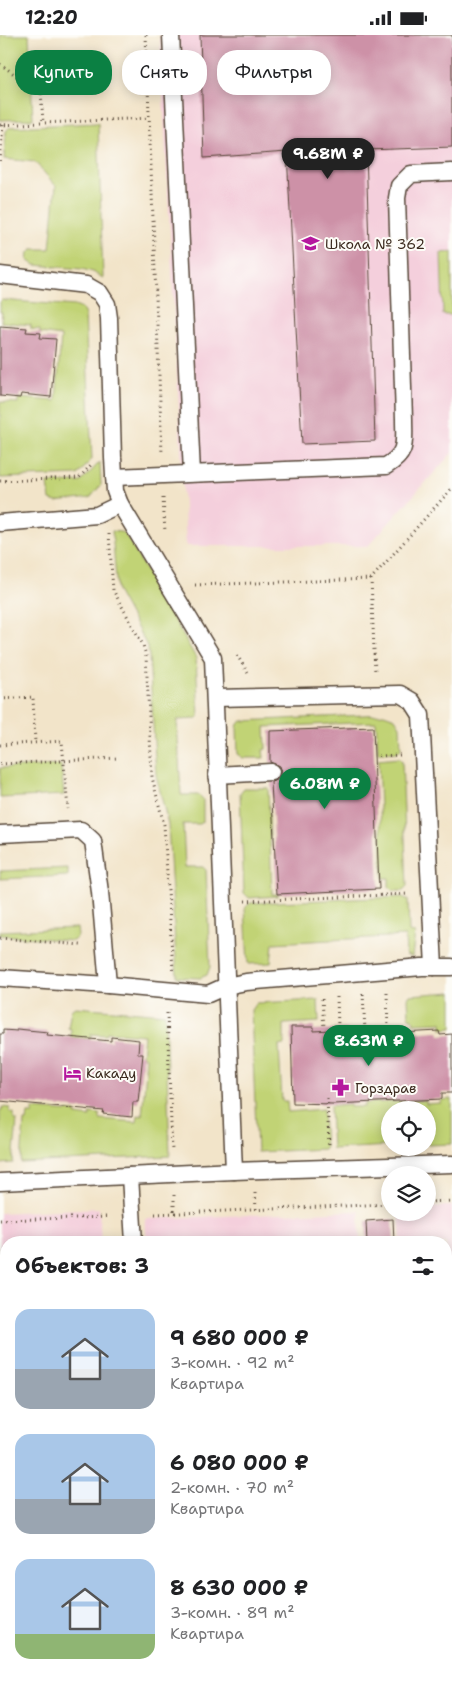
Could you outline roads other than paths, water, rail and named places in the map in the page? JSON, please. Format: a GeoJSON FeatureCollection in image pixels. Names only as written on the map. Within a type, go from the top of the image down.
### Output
{"type":"FeatureCollection","features":[{"type":"Feature","properties":{"kind":"lane"},"geometry":{"type":"LineString","coordinates":[[171,35],[192,473]]}},
{"type":"Feature","properties":{"kind":"lane"},"geometry":{"type":"LineString","coordinates":[[114,477],[386,466],[399,458],[404,443],[404,419],[397,198],[399,187],[411,174],[452,172]]}},
{"type":"Feature","properties":{"kind":"lane"},"geometry":{"type":"LineString","coordinates":[[0,275],[86,285],[100,293],[107,304],[109,318],[112,458],[115,491],[120,504],[213,657],[234,1171]]}},
{"type":"Feature","properties":{"kind":"lane"},"geometry":{"type":"LineString","coordinates":[[0,523],[97,515],[120,504]]}},
{"type":"Feature","properties":{"kind":"lane"},"geometry":{"type":"LineString","coordinates":[[216,699],[400,694],[412,701],[421,715],[434,967]]}},
{"type":"Feature","properties":{"kind":"lane"},"geometry":{"type":"LineString","coordinates":[[217,775],[271,772]]}},
{"type":"Feature","properties":{"kind":"lane"},"geometry":{"type":"LineString","coordinates":[[0,834],[81,830],[93,841],[100,892],[108,985]]}},
{"type":"Feature","properties":{"kind":"lane"},"geometry":{"type":"LineString","coordinates":[[0,978],[208,994],[246,982],[452,967]]}},
{"type":"Feature","properties":{"kind":"lane"},"geometry":{"type":"LineString","coordinates":[[0,1182],[234,1171],[452,1164]]}},
{"type":"Feature","properties":{"kind":"lane"},"geometry":{"type":"LineString","coordinates":[[130,1176],[134,1236]]}},
{"type":"Feature","properties":{"kind":"place","name":"Школа № 362"},"geometry":{"type":"Point","coordinates":[311,244]}},
{"type":"Feature","properties":{"kind":"place","name":"Какаду"},"geometry":{"type":"Point","coordinates":[72,1073]}},
{"type":"Feature","properties":{"kind":"place","name":"Горздрав"},"geometry":{"type":"Point","coordinates":[341,1088]}}]}
